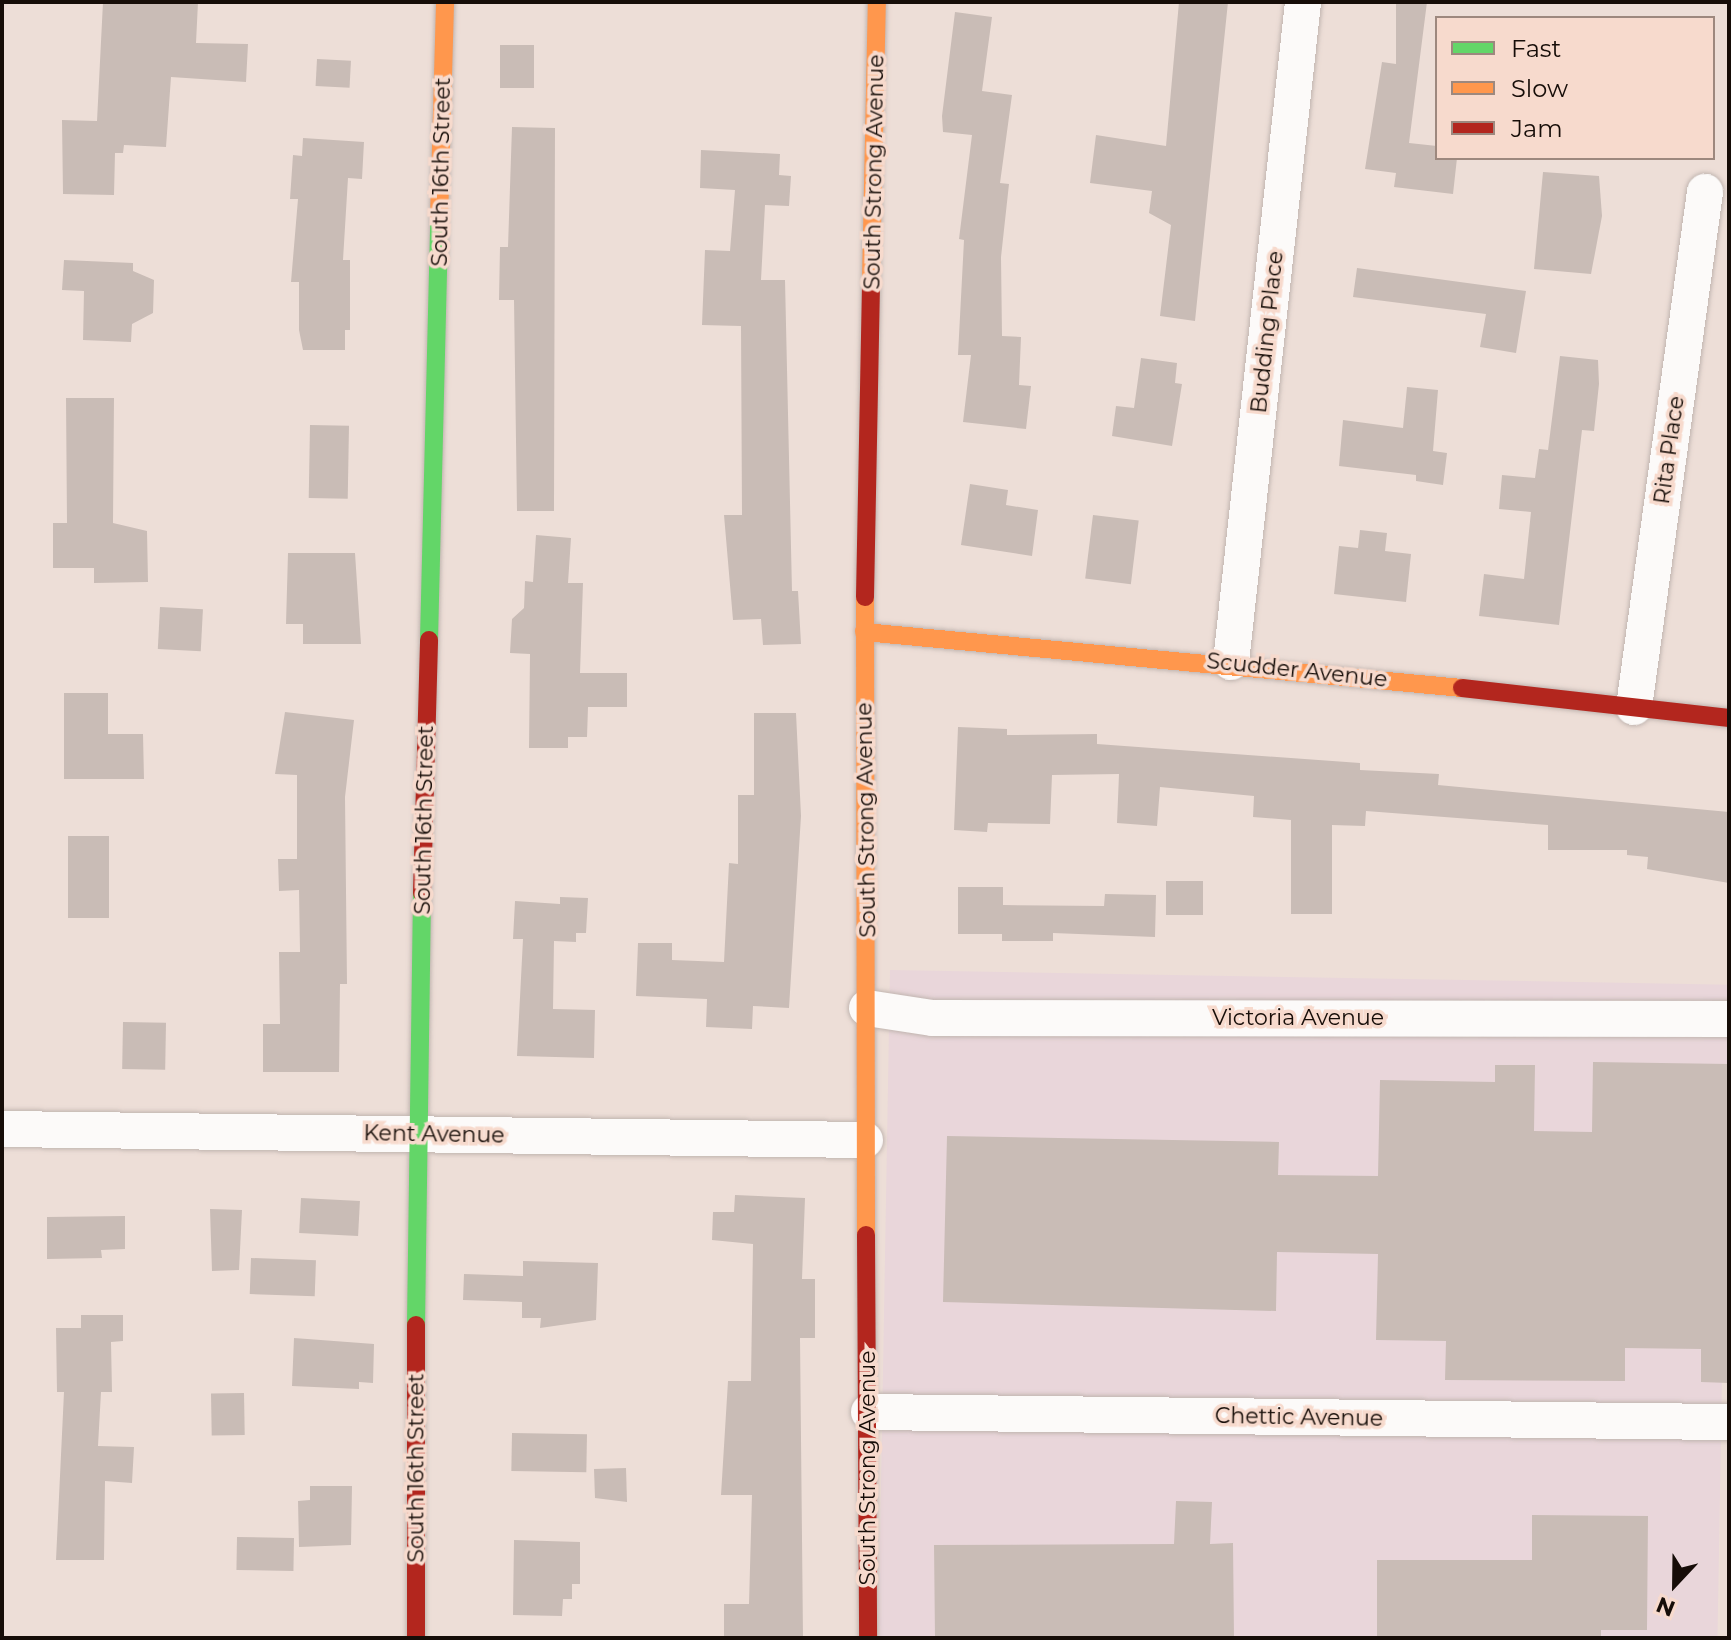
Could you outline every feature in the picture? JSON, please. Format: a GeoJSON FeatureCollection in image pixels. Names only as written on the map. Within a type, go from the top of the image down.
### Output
{"type":"FeatureCollection","features":[{"type":"Feature","properties":{"kind":"street","name":"South 16th Street"},"geometry":{"type":"LineString","coordinates":[[416,1638],[416,1134],[445,2]]}},
{"type":"Feature","properties":{"kind":"street","name":"South Strong Avenue"},"geometry":{"type":"LineString","coordinates":[[868,1638],[864,632],[877,2]]}},
{"type":"Feature","properties":{"kind":"street","name":"Budding Place"},"geometry":{"type":"LineString","coordinates":[[1231,662],[1303,2]]}},
{"type":"Feature","properties":{"kind":"street","name":"Rita Place"},"geometry":{"type":"LineString","coordinates":[[1634,707],[1705,192]]}},
{"type":"Feature","properties":{"kind":"street","name":"Scudder Avenue"},"geometry":{"type":"LineString","coordinates":[[864,632],[1231,662],[1729,718]]}},
{"type":"Feature","properties":{"kind":"street","name":"Victoria Avenue"},"geometry":{"type":"LineString","coordinates":[[867,1008],[932,1018],[1729,1019]]}},
{"type":"Feature","properties":{"kind":"street","name":"Kent Avenue"},"geometry":{"type":"LineString","coordinates":[[2,1129],[865,1140]]}},
{"type":"Feature","properties":{"kind":"street","name":"Chettic Avenue"},"geometry":{"type":"LineString","coordinates":[[869,1412],[1729,1422]]}},
{"type":"Feature","properties":{"kind":"shaded area"},"geometry":{"type":"Polygon","coordinates":[[[890,970],[1729,985],[1717,1638],[878,1638],[890,970]]]}},
{"type":"Feature","properties":{"kind":"building"},"geometry":{"type":"Polygon","coordinates":[[[103,2],[198,2],[196,43],[248,44],[246,82],[171,77],[166,147],[124,145],[123,153],[115,153],[114,195],[63,194],[62,120],[97,121],[103,2]]]}},
{"type":"Feature","properties":{"kind":"building"},"geometry":{"type":"Polygon","coordinates":[[[1179,2],[1228,2],[1195,321],[1160,316],[1171,225],[1149,213],[1152,191],[1090,183],[1096,135],[1166,146],[1179,2]]]}},
{"type":"Feature","properties":{"kind":"building"},"geometry":{"type":"Polygon","coordinates":[[[1396,2],[1427,2],[1409,143],[1435,146],[1435,160],[1457,160],[1453,194],[1394,187],[1396,173],[1365,169],[1382,62],[1396,64],[1396,2]]]}},
{"type":"Feature","properties":{"kind":"building"},"geometry":{"type":"Polygon","coordinates":[[[955,12],[992,17],[982,91],[1012,95],[1000,183],[1009,184],[1001,257],[1002,336],[1021,337],[1019,385],[1031,386],[1026,429],[963,422],[971,355],[958,355],[964,240],[959,239],[972,135],[943,132],[942,116],[955,12]]]}},
{"type":"Feature","properties":{"kind":"building"},"geometry":{"type":"Polygon","coordinates":[[[500,45],[534,45],[534,88],[500,88],[500,45]]]}},
{"type":"Feature","properties":{"kind":"building"},"geometry":{"type":"Polygon","coordinates":[[[317,59],[351,61],[350,88],[316,86],[317,59]]]}},
{"type":"Feature","properties":{"kind":"building"},"geometry":{"type":"Polygon","coordinates":[[[512,127],[555,128],[554,511],[517,511],[514,300],[499,300],[500,247],[508,247],[512,127]]]}},
{"type":"Feature","properties":{"kind":"building"},"geometry":{"type":"Polygon","coordinates":[[[303,138],[364,142],[362,179],[348,178],[343,260],[350,260],[350,330],[345,330],[345,350],[303,350],[299,330],[299,282],[291,282],[298,199],[290,199],[293,155],[302,156],[303,138]]]}},
{"type":"Feature","properties":{"kind":"building"},"geometry":{"type":"Polygon","coordinates":[[[701,150],[780,154],[779,175],[791,176],[789,206],[765,205],[761,280],[785,280],[792,591],[798,591],[801,644],[763,645],[761,619],[733,620],[724,515],[742,515],[741,326],[702,325],[705,250],[730,251],[735,190],[700,188],[701,150]]]}},
{"type":"Feature","properties":{"kind":"building"},"geometry":{"type":"Polygon","coordinates":[[[1543,172],[1599,176],[1602,216],[1591,274],[1534,269],[1543,172]]]}},
{"type":"Feature","properties":{"kind":"building"},"geometry":{"type":"Polygon","coordinates":[[[64,260],[133,263],[133,271],[154,280],[153,313],[132,324],[131,342],[83,340],[84,291],[62,290],[64,260]]]}},
{"type":"Feature","properties":{"kind":"building"},"geometry":{"type":"Polygon","coordinates":[[[1357,268],[1526,291],[1516,353],[1480,347],[1486,314],[1353,297],[1357,268]]]}},
{"type":"Feature","properties":{"kind":"building"},"geometry":{"type":"Polygon","coordinates":[[[1560,356],[1598,360],[1599,384],[1594,431],[1582,430],[1559,625],[1479,616],[1484,574],[1524,579],[1531,512],[1499,509],[1502,475],[1535,478],[1539,449],[1548,450],[1560,356]]]}},
{"type":"Feature","properties":{"kind":"building"},"geometry":{"type":"Polygon","coordinates":[[[1141,358],[1177,363],[1175,383],[1182,384],[1172,446],[1112,436],[1116,406],[1134,408],[1141,358]]]}},
{"type":"Feature","properties":{"kind":"building"},"geometry":{"type":"Polygon","coordinates":[[[1407,387],[1438,390],[1433,451],[1447,453],[1443,485],[1416,481],[1416,475],[1339,466],[1343,420],[1403,428],[1407,387]]]}},
{"type":"Feature","properties":{"kind":"building"},"geometry":{"type":"Polygon","coordinates":[[[66,398],[114,398],[113,523],[147,531],[148,582],[94,583],[94,568],[53,568],[53,523],[67,523],[66,398]]]}},
{"type":"Feature","properties":{"kind":"building"},"geometry":{"type":"Polygon","coordinates":[[[310,425],[349,426],[348,499],[309,498],[310,425]]]}},
{"type":"Feature","properties":{"kind":"building"},"geometry":{"type":"Polygon","coordinates":[[[970,484],[1008,490],[1006,505],[1038,510],[1032,556],[961,545],[970,484]]]}},
{"type":"Feature","properties":{"kind":"building"},"geometry":{"type":"Polygon","coordinates":[[[1093,515],[1139,521],[1131,584],[1085,579],[1093,515]]]}},
{"type":"Feature","properties":{"kind":"building"},"geometry":{"type":"Polygon","coordinates":[[[1360,530],[1387,533],[1385,551],[1411,554],[1406,602],[1334,594],[1339,546],[1358,548],[1360,530]]]}},
{"type":"Feature","properties":{"kind":"building"},"geometry":{"type":"Polygon","coordinates":[[[536,535],[571,538],[568,583],[583,583],[580,673],[627,673],[627,707],[588,707],[587,737],[568,737],[568,748],[529,748],[530,654],[510,653],[512,619],[524,608],[525,581],[533,582],[536,535]]]}},
{"type":"Feature","properties":{"kind":"building"},"geometry":{"type":"Polygon","coordinates":[[[288,553],[355,553],[361,644],[303,644],[303,624],[286,624],[288,553]]]}},
{"type":"Feature","properties":{"kind":"building"},"geometry":{"type":"Polygon","coordinates":[[[160,607],[203,609],[201,651],[158,649],[160,607]]]}},
{"type":"Feature","properties":{"kind":"building"},"geometry":{"type":"Polygon","coordinates":[[[64,693],[108,693],[108,734],[143,734],[144,779],[64,779],[64,693]]]}},
{"type":"Feature","properties":{"kind":"building"},"geometry":{"type":"Polygon","coordinates":[[[285,712],[354,720],[345,797],[347,984],[340,984],[339,1072],[263,1072],[263,1024],[280,1024],[279,952],[300,952],[299,890],[279,891],[278,859],[297,859],[297,775],[275,774],[285,712]]]}},
{"type":"Feature","properties":{"kind":"building"},"geometry":{"type":"Polygon","coordinates":[[[754,713],[796,713],[801,816],[789,1008],[753,1006],[752,1029],[706,1027],[707,999],[636,996],[638,943],[672,943],[672,960],[724,962],[729,863],[738,864],[738,795],[754,795],[754,713]]]}},
{"type":"Feature","properties":{"kind":"building"},"geometry":{"type":"Polygon","coordinates":[[[958,727],[1007,729],[1007,735],[1097,734],[1097,744],[1360,763],[1360,770],[1439,774],[1438,785],[1729,812],[1729,883],[1647,869],[1648,857],[1627,855],[1627,850],[1548,850],[1548,825],[1366,811],[1365,826],[1332,825],[1332,914],[1291,914],[1291,820],[1253,817],[1254,796],[1160,787],[1157,826],[1117,823],[1119,774],[1052,775],[1050,824],[988,823],[987,832],[954,830],[958,727]]]}},
{"type":"Feature","properties":{"kind":"building"},"geometry":{"type":"Polygon","coordinates":[[[68,836],[109,836],[109,918],[68,918],[68,836]]]}},
{"type":"Feature","properties":{"kind":"building"},"geometry":{"type":"Polygon","coordinates":[[[1166,881],[1203,881],[1203,915],[1166,915],[1166,881]]]}},
{"type":"Feature","properties":{"kind":"building"},"geometry":{"type":"Polygon","coordinates":[[[958,887],[1003,887],[1003,905],[1104,906],[1105,894],[1156,895],[1155,937],[1053,933],[1053,941],[1002,941],[1002,934],[958,934],[958,887]]]}},
{"type":"Feature","properties":{"kind":"building"},"geometry":{"type":"Polygon","coordinates":[[[560,897],[588,898],[586,933],[576,933],[576,942],[554,941],[553,1009],[595,1010],[594,1058],[517,1056],[523,939],[513,939],[515,901],[560,904],[560,897]]]}},
{"type":"Feature","properties":{"kind":"building"},"geometry":{"type":"Polygon","coordinates":[[[123,1022],[166,1023],[165,1070],[122,1069],[123,1022]]]}},
{"type":"Feature","properties":{"kind":"building"},"geometry":{"type":"Polygon","coordinates":[[[1593,1062],[1729,1064],[1729,1383],[1701,1382],[1701,1349],[1625,1348],[1625,1381],[1445,1380],[1446,1341],[1376,1340],[1378,1254],[1277,1252],[1276,1311],[943,1302],[947,1136],[1279,1142],[1278,1175],[1378,1176],[1380,1080],[1495,1082],[1495,1065],[1535,1065],[1534,1131],[1592,1132],[1593,1062]]]}},
{"type":"Feature","properties":{"kind":"building"},"geometry":{"type":"Polygon","coordinates":[[[735,1195],[805,1198],[802,1279],[815,1279],[815,1338],[800,1338],[803,1638],[724,1638],[724,1604],[749,1604],[752,1495],[721,1495],[728,1381],[751,1381],[753,1244],[712,1240],[713,1212],[734,1212],[735,1195]]]}},
{"type":"Feature","properties":{"kind":"building"},"geometry":{"type":"Polygon","coordinates":[[[301,1198],[360,1201],[358,1236],[299,1233],[301,1198]]]}},
{"type":"Feature","properties":{"kind":"building"},"geometry":{"type":"Polygon","coordinates":[[[210,1209],[242,1210],[239,1270],[212,1271],[210,1209]]]}},
{"type":"Feature","properties":{"kind":"building"},"geometry":{"type":"Polygon","coordinates":[[[125,1216],[125,1249],[101,1250],[102,1258],[47,1259],[47,1217],[125,1216]]]}},
{"type":"Feature","properties":{"kind":"building"},"geometry":{"type":"Polygon","coordinates":[[[251,1258],[316,1260],[315,1296],[250,1294],[251,1258]]]}},
{"type":"Feature","properties":{"kind":"building"},"geometry":{"type":"Polygon","coordinates":[[[523,1261],[598,1263],[596,1320],[540,1328],[541,1318],[522,1318],[522,1302],[463,1300],[464,1274],[523,1276],[523,1261]]]}},
{"type":"Feature","properties":{"kind":"building"},"geometry":{"type":"Polygon","coordinates":[[[81,1315],[123,1315],[123,1341],[111,1342],[112,1392],[101,1392],[98,1446],[134,1447],[132,1483],[105,1481],[104,1560],[56,1560],[64,1392],[57,1392],[56,1328],[81,1328],[81,1315]]]}},
{"type":"Feature","properties":{"kind":"building"},"geometry":{"type":"Polygon","coordinates":[[[294,1338],[374,1344],[373,1383],[359,1382],[359,1389],[292,1386],[294,1338]]]}},
{"type":"Feature","properties":{"kind":"building"},"geometry":{"type":"Polygon","coordinates":[[[244,1393],[245,1435],[212,1436],[211,1394],[244,1393]]]}},
{"type":"Feature","properties":{"kind":"building"},"geometry":{"type":"Polygon","coordinates":[[[512,1433],[587,1434],[586,1472],[511,1471],[512,1433]]]}},
{"type":"Feature","properties":{"kind":"building"},"geometry":{"type":"Polygon","coordinates":[[[626,1468],[627,1502],[595,1498],[594,1469],[626,1468]]]}},
{"type":"Feature","properties":{"kind":"building"},"geometry":{"type":"Polygon","coordinates":[[[310,1486],[352,1486],[351,1545],[299,1547],[298,1501],[310,1500],[310,1486]]]}},
{"type":"Feature","properties":{"kind":"building"},"geometry":{"type":"Polygon","coordinates":[[[1176,1501],[1212,1502],[1210,1544],[1233,1543],[1234,1638],[935,1638],[934,1545],[1174,1544],[1176,1501]]]}},
{"type":"Feature","properties":{"kind":"building"},"geometry":{"type":"Polygon","coordinates":[[[1532,1515],[1648,1516],[1647,1630],[1601,1630],[1601,1638],[1377,1638],[1377,1560],[1532,1560],[1532,1515]]]}},
{"type":"Feature","properties":{"kind":"building"},"geometry":{"type":"Polygon","coordinates":[[[237,1537],[294,1538],[293,1571],[236,1570],[237,1537]]]}},
{"type":"Feature","properties":{"kind":"building"},"geometry":{"type":"Polygon","coordinates":[[[514,1540],[580,1542],[580,1584],[572,1584],[572,1599],[563,1599],[562,1616],[513,1615],[514,1540]]]}},
{"type":"Feature","properties":{"kind":"traffic: fast"},"geometry":{"type":"LineString","coordinates":[[429,640],[439,219]]}},
{"type":"Feature","properties":{"kind":"traffic: fast"},"geometry":{"type":"LineString","coordinates":[[416,1325],[422,893]]}},
{"type":"Feature","properties":{"kind":"traffic: slow"},"geometry":{"type":"LineString","coordinates":[[439,219],[445,2]]}},
{"type":"Feature","properties":{"kind":"traffic: slow"},"geometry":{"type":"LineString","coordinates":[[871,281],[877,2]]}},
{"type":"Feature","properties":{"kind":"traffic: slow"},"geometry":{"type":"LineString","coordinates":[[865,597],[866,1235]]}},
{"type":"Feature","properties":{"kind":"traffic: slow"},"geometry":{"type":"LineString","coordinates":[[864,632],[1462,688]]}},
{"type":"Feature","properties":{"kind":"traffic: jam"},"geometry":{"type":"LineString","coordinates":[[865,597],[871,281]]}},
{"type":"Feature","properties":{"kind":"traffic: jam"},"geometry":{"type":"LineString","coordinates":[[422,893],[429,640]]}},
{"type":"Feature","properties":{"kind":"traffic: jam"},"geometry":{"type":"LineString","coordinates":[[1462,688],[1729,718]]}},
{"type":"Feature","properties":{"kind":"traffic: jam"},"geometry":{"type":"LineString","coordinates":[[866,1235],[868,1638]]}},
{"type":"Feature","properties":{"kind":"traffic: jam"},"geometry":{"type":"LineString","coordinates":[[416,1325],[416,1638]]}}]}
